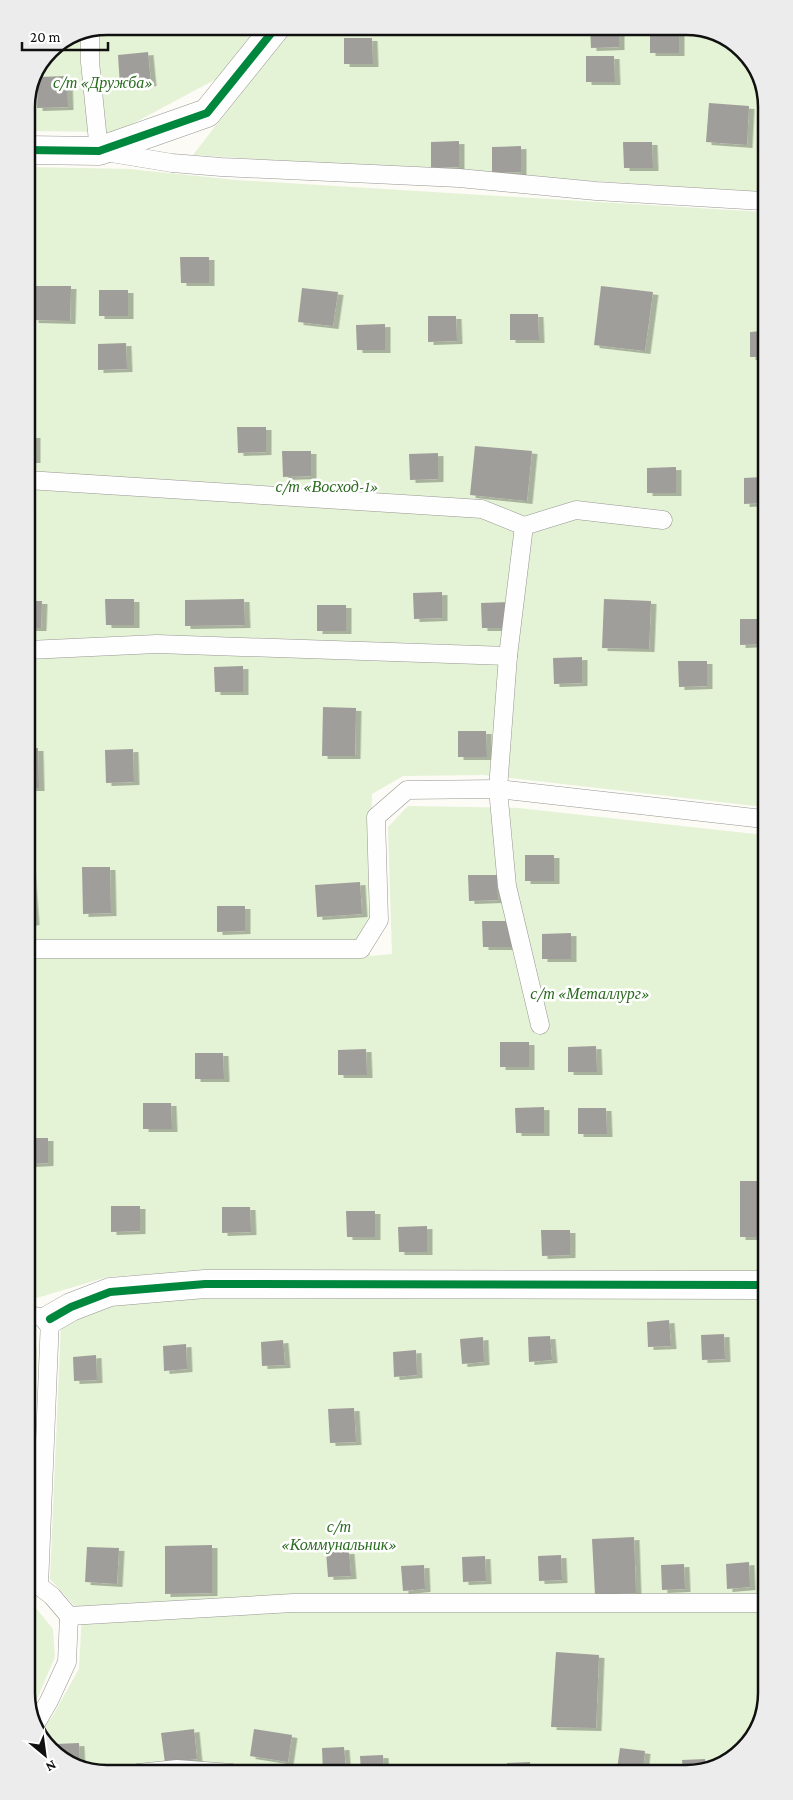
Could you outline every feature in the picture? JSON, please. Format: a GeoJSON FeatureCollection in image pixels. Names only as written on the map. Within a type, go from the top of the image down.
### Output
{"type":"FeatureCollection","features":[{"type":"Feature","properties":{"kind":"street"},"geometry":{"type":"LineString","coordinates":[[35,150],[99,151],[207,113],[270,35]]}},
{"type":"Feature","properties":{"kind":"street"},"geometry":{"type":"LineString","coordinates":[[40,1317],[71,1308],[110,1292],[205,1284],[758,1285]]}},
{"type":"Feature","properties":{"kind":"lane"},"geometry":{"type":"LineString","coordinates":[[90,37],[90,62],[99,151],[172,163],[221,167],[459,178],[596,191],[758,201]]}},
{"type":"Feature","properties":{"kind":"lane"},"geometry":{"type":"LineString","coordinates":[[35,481],[482,509],[524,526],[576,510],[663,520]]}},
{"type":"Feature","properties":{"kind":"lane"},"geometry":{"type":"LineString","coordinates":[[524,526],[508,656],[498,789],[507,886],[540,1025]]}},
{"type":"Feature","properties":{"kind":"lane"},"geometry":{"type":"LineString","coordinates":[[35,650],[156,644],[508,656]]}},
{"type":"Feature","properties":{"kind":"lane"},"geometry":{"type":"LineString","coordinates":[[35,949],[360,949],[379,920],[376,817],[407,790],[498,789],[758,818]]}},
{"type":"Feature","properties":{"kind":"lane"},"geometry":{"type":"LineString","coordinates":[[39,1717],[49,1702],[67,1662],[69,1616],[52,1596],[35,1586],[40,1317]]}},
{"type":"Feature","properties":{"kind":"lane"},"geometry":{"type":"LineString","coordinates":[[69,1616],[293,1603],[758,1603]]}},
{"type":"Feature","properties":{"kind":"green space","name":"с/т «Дружба»"},"geometry":{"type":"Polygon","coordinates":[[[107,35],[251,35],[218,78],[117,132],[35,131],[35,103],[42,75],[56,56],[67,47],[93,36],[107,35]]]}},
{"type":"Feature","properties":{"kind":"green space"},"geometry":{"type":"Polygon","coordinates":[[[286,35],[700,36],[722,45],[737,56],[751,75],[757,93],[758,192],[193,155],[286,35]]]}},
{"type":"Feature","properties":{"kind":"green space","name":"с/т «Восход-1»"},"geometry":{"type":"Polygon","coordinates":[[[35,167],[129,169],[236,180],[758,212],[758,806],[484,775],[403,776],[372,794],[370,956],[392,954],[388,827],[408,806],[518,808],[758,834],[758,1273],[452,1270],[205,1271],[107,1277],[35,1299],[35,167]]]}},
{"type":"Feature","properties":{"kind":"green space","name":"с/т «Коммунальник»"},"geometry":{"type":"Polygon","coordinates":[[[113,1299],[758,1299],[757,1707],[743,1737],[737,1744],[718,1758],[686,1765],[93,1764],[70,1754],[70,1730],[45,1730],[44,1728],[52,1717],[79,1669],[82,1614],[50,1579],[61,1324],[113,1299]]]}},
{"type":"Feature","properties":{"kind":"green space"},"geometry":{"type":"Polygon","coordinates":[[[35,1346],[37,1349],[35,1464],[35,1346]]]}},
{"type":"Feature","properties":{"kind":"green space"},"geometry":{"type":"Polygon","coordinates":[[[35,1607],[53,1629],[55,1657],[36,1701],[35,1607]]]}},
{"type":"Feature","properties":{"kind":"building"},"geometry":{"type":"Polygon","coordinates":[[[590,35],[619,35],[619,47],[591,48],[590,35]]]}},
{"type":"Feature","properties":{"kind":"building"},"geometry":{"type":"Polygon","coordinates":[[[650,35],[679,35],[679,53],[650,53],[650,35]]]}},
{"type":"Feature","properties":{"kind":"building"},"geometry":{"type":"Polygon","coordinates":[[[344,38],[372,38],[373,64],[344,64],[344,38]]]}},
{"type":"Feature","properties":{"kind":"building"},"geometry":{"type":"Polygon","coordinates":[[[148,52],[151,83],[120,86],[118,55],[148,52]]]}},
{"type":"Feature","properties":{"kind":"building"},"geometry":{"type":"Polygon","coordinates":[[[586,56],[614,56],[615,82],[586,82],[586,56]]]}},
{"type":"Feature","properties":{"kind":"building"},"geometry":{"type":"Polygon","coordinates":[[[67,76],[68,107],[37,108],[38,87],[41,77],[67,76]]]}},
{"type":"Feature","properties":{"kind":"building"},"geometry":{"type":"Polygon","coordinates":[[[709,103],[749,106],[747,145],[706,142],[709,103]]]}},
{"type":"Feature","properties":{"kind":"building"},"geometry":{"type":"Polygon","coordinates":[[[459,141],[459,167],[431,168],[431,142],[459,141]]]}},
{"type":"Feature","properties":{"kind":"building"},"geometry":{"type":"Polygon","coordinates":[[[623,142],[652,142],[653,168],[624,168],[623,142]]]}},
{"type":"Feature","properties":{"kind":"building"},"geometry":{"type":"Polygon","coordinates":[[[521,146],[521,172],[492,173],[492,147],[521,146]]]}},
{"type":"Feature","properties":{"kind":"building"},"geometry":{"type":"Polygon","coordinates":[[[180,257],[209,257],[209,283],[181,283],[180,257]]]}},
{"type":"Feature","properties":{"kind":"building"},"geometry":{"type":"Polygon","coordinates":[[[35,286],[71,286],[70,321],[35,320],[35,286]]]}},
{"type":"Feature","properties":{"kind":"building"},"geometry":{"type":"Polygon","coordinates":[[[601,286],[653,292],[645,351],[594,345],[601,286]]]}},
{"type":"Feature","properties":{"kind":"building"},"geometry":{"type":"Polygon","coordinates":[[[302,288],[338,292],[333,326],[298,322],[302,288]]]}},
{"type":"Feature","properties":{"kind":"building"},"geometry":{"type":"Polygon","coordinates":[[[99,290],[128,290],[128,316],[99,316],[99,290]]]}},
{"type":"Feature","properties":{"kind":"building"},"geometry":{"type":"Polygon","coordinates":[[[510,314],[538,314],[539,340],[510,340],[510,314]]]}},
{"type":"Feature","properties":{"kind":"building"},"geometry":{"type":"Polygon","coordinates":[[[428,316],[456,316],[457,341],[428,342],[428,316]]]}},
{"type":"Feature","properties":{"kind":"building"},"geometry":{"type":"Polygon","coordinates":[[[385,324],[385,350],[357,350],[356,325],[385,324]]]}},
{"type":"Feature","properties":{"kind":"building"},"geometry":{"type":"Polygon","coordinates":[[[758,331],[758,357],[750,357],[750,332],[758,331]]]}},
{"type":"Feature","properties":{"kind":"building"},"geometry":{"type":"Polygon","coordinates":[[[126,343],[127,369],[98,370],[98,344],[126,343]]]}},
{"type":"Feature","properties":{"kind":"building"},"geometry":{"type":"Polygon","coordinates":[[[237,427],[266,427],[266,452],[238,453],[237,427]]]}},
{"type":"Feature","properties":{"kind":"building"},"geometry":{"type":"Polygon","coordinates":[[[475,446],[532,451],[527,501],[470,495],[475,446]]]}},
{"type":"Feature","properties":{"kind":"building"},"geometry":{"type":"Polygon","coordinates":[[[282,451],[311,451],[311,476],[283,477],[282,451]]]}},
{"type":"Feature","properties":{"kind":"building"},"geometry":{"type":"Polygon","coordinates":[[[438,453],[438,479],[410,480],[409,454],[438,453]]]}},
{"type":"Feature","properties":{"kind":"building"},"geometry":{"type":"Polygon","coordinates":[[[676,467],[676,493],[647,493],[647,468],[676,467]]]}},
{"type":"Feature","properties":{"kind":"building"},"geometry":{"type":"Polygon","coordinates":[[[758,477],[758,503],[744,504],[744,478],[758,477]]]}},
{"type":"Feature","properties":{"kind":"building"},"geometry":{"type":"Polygon","coordinates":[[[442,592],[442,618],[414,619],[413,593],[442,592]]]}},
{"type":"Feature","properties":{"kind":"building"},"geometry":{"type":"Polygon","coordinates":[[[105,599],[134,599],[134,625],[106,625],[105,599]]]}},
{"type":"Feature","properties":{"kind":"building"},"geometry":{"type":"Polygon","coordinates":[[[244,599],[245,625],[185,626],[185,600],[244,599]]]}},
{"type":"Feature","properties":{"kind":"building"},"geometry":{"type":"Polygon","coordinates":[[[604,599],[651,601],[649,649],[602,648],[604,599]]]}},
{"type":"Feature","properties":{"kind":"building"},"geometry":{"type":"Polygon","coordinates":[[[35,601],[42,601],[41,628],[35,628],[35,601]]]}},
{"type":"Feature","properties":{"kind":"building"},"geometry":{"type":"Polygon","coordinates":[[[510,602],[510,628],[482,628],[481,603],[510,602]]]}},
{"type":"Feature","properties":{"kind":"building"},"geometry":{"type":"Polygon","coordinates":[[[317,605],[346,605],[346,631],[317,631],[317,605]]]}},
{"type":"Feature","properties":{"kind":"building"},"geometry":{"type":"Polygon","coordinates":[[[740,619],[758,619],[758,644],[740,645],[740,619]]]}},
{"type":"Feature","properties":{"kind":"building"},"geometry":{"type":"Polygon","coordinates":[[[582,657],[582,683],[554,684],[553,658],[582,657]]]}},
{"type":"Feature","properties":{"kind":"building"},"geometry":{"type":"Polygon","coordinates":[[[678,661],[707,661],[707,686],[679,687],[678,661]]]}},
{"type":"Feature","properties":{"kind":"building"},"geometry":{"type":"Polygon","coordinates":[[[243,666],[243,692],[215,692],[214,667],[243,666]]]}},
{"type":"Feature","properties":{"kind":"building"},"geometry":{"type":"Polygon","coordinates":[[[323,707],[356,708],[355,756],[322,756],[323,707]]]}},
{"type":"Feature","properties":{"kind":"building"},"geometry":{"type":"Polygon","coordinates":[[[458,731],[486,731],[487,757],[458,757],[458,731]]]}},
{"type":"Feature","properties":{"kind":"building"},"geometry":{"type":"Polygon","coordinates":[[[35,748],[38,748],[39,788],[35,788],[35,748]]]}},
{"type":"Feature","properties":{"kind":"building"},"geometry":{"type":"Polygon","coordinates":[[[133,749],[134,782],[106,783],[105,750],[133,749]]]}},
{"type":"Feature","properties":{"kind":"building"},"geometry":{"type":"Polygon","coordinates":[[[525,855],[554,855],[554,881],[525,881],[525,855]]]}},
{"type":"Feature","properties":{"kind":"building"},"geometry":{"type":"Polygon","coordinates":[[[82,867],[110,867],[111,913],[83,914],[82,867]]]}},
{"type":"Feature","properties":{"kind":"building"},"geometry":{"type":"Polygon","coordinates":[[[468,875],[497,875],[498,900],[469,901],[468,875]]]}},
{"type":"Feature","properties":{"kind":"building"},"geometry":{"type":"Polygon","coordinates":[[[360,882],[362,914],[317,917],[315,885],[360,882]]]}},
{"type":"Feature","properties":{"kind":"building"},"geometry":{"type":"Polygon","coordinates":[[[217,906],[245,906],[245,931],[217,932],[217,906]]]}},
{"type":"Feature","properties":{"kind":"building"},"geometry":{"type":"Polygon","coordinates":[[[482,921],[511,921],[512,947],[483,947],[482,921]]]}},
{"type":"Feature","properties":{"kind":"building"},"geometry":{"type":"Polygon","coordinates":[[[571,933],[571,959],[542,959],[542,934],[571,933]]]}},
{"type":"Feature","properties":{"kind":"building"},"geometry":{"type":"Polygon","coordinates":[[[500,1042],[529,1042],[529,1067],[500,1067],[500,1042]]]}},
{"type":"Feature","properties":{"kind":"building"},"geometry":{"type":"Polygon","coordinates":[[[596,1046],[597,1072],[568,1072],[568,1047],[596,1046]]]}},
{"type":"Feature","properties":{"kind":"building"},"geometry":{"type":"Polygon","coordinates":[[[366,1049],[367,1075],[338,1075],[338,1050],[366,1049]]]}},
{"type":"Feature","properties":{"kind":"building"},"geometry":{"type":"Polygon","coordinates":[[[195,1053],[223,1053],[224,1079],[195,1079],[195,1053]]]}},
{"type":"Feature","properties":{"kind":"building"},"geometry":{"type":"Polygon","coordinates":[[[143,1103],[171,1103],[172,1129],[143,1129],[143,1103]]]}},
{"type":"Feature","properties":{"kind":"building"},"geometry":{"type":"Polygon","coordinates":[[[544,1107],[544,1133],[516,1133],[515,1108],[544,1107]]]}},
{"type":"Feature","properties":{"kind":"building"},"geometry":{"type":"Polygon","coordinates":[[[578,1108],[606,1108],[607,1134],[578,1134],[578,1108]]]}},
{"type":"Feature","properties":{"kind":"building"},"geometry":{"type":"Polygon","coordinates":[[[35,1138],[48,1138],[48,1163],[35,1164],[35,1138]]]}},
{"type":"Feature","properties":{"kind":"building"},"geometry":{"type":"Polygon","coordinates":[[[740,1181],[758,1181],[758,1237],[740,1237],[740,1181]]]}},
{"type":"Feature","properties":{"kind":"building"},"geometry":{"type":"Polygon","coordinates":[[[111,1206],[140,1206],[140,1231],[111,1232],[111,1206]]]}},
{"type":"Feature","properties":{"kind":"building"},"geometry":{"type":"Polygon","coordinates":[[[222,1207],[250,1207],[251,1232],[222,1233],[222,1207]]]}},
{"type":"Feature","properties":{"kind":"building"},"geometry":{"type":"Polygon","coordinates":[[[346,1211],[375,1211],[375,1237],[347,1237],[346,1211]]]}},
{"type":"Feature","properties":{"kind":"building"},"geometry":{"type":"Polygon","coordinates":[[[427,1226],[427,1252],[399,1252],[398,1227],[427,1226]]]}},
{"type":"Feature","properties":{"kind":"building"},"geometry":{"type":"Polygon","coordinates":[[[541,1230],[570,1230],[570,1255],[542,1256],[541,1230]]]}},
{"type":"Feature","properties":{"kind":"building"},"geometry":{"type":"Polygon","coordinates":[[[669,1320],[671,1346],[648,1347],[647,1322],[669,1320]]]}},
{"type":"Feature","properties":{"kind":"building"},"geometry":{"type":"Polygon","coordinates":[[[724,1334],[725,1359],[702,1360],[701,1335],[724,1334]]]}},
{"type":"Feature","properties":{"kind":"building"},"geometry":{"type":"Polygon","coordinates":[[[550,1336],[552,1360],[529,1362],[528,1337],[550,1336]]]}},
{"type":"Feature","properties":{"kind":"building"},"geometry":{"type":"Polygon","coordinates":[[[483,1337],[484,1362],[462,1364],[460,1339],[483,1337]]]}},
{"type":"Feature","properties":{"kind":"building"},"geometry":{"type":"Polygon","coordinates":[[[283,1340],[285,1365],[262,1366],[261,1342],[283,1340]]]}},
{"type":"Feature","properties":{"kind":"building"},"geometry":{"type":"Polygon","coordinates":[[[186,1344],[187,1369],[164,1371],[163,1346],[186,1344]]]}},
{"type":"Feature","properties":{"kind":"building"},"geometry":{"type":"Polygon","coordinates":[[[416,1350],[417,1375],[394,1377],[393,1352],[416,1350]]]}},
{"type":"Feature","properties":{"kind":"building"},"geometry":{"type":"Polygon","coordinates":[[[96,1355],[97,1380],[74,1381],[73,1357],[96,1355]]]}},
{"type":"Feature","properties":{"kind":"building"},"geometry":{"type":"Polygon","coordinates":[[[354,1408],[356,1442],[330,1443],[328,1409],[354,1408]]]}},
{"type":"Feature","properties":{"kind":"building"},"geometry":{"type":"Polygon","coordinates":[[[634,1537],[636,1593],[595,1595],[592,1539],[634,1537]]]}},
{"type":"Feature","properties":{"kind":"building"},"geometry":{"type":"Polygon","coordinates":[[[212,1545],[212,1593],[165,1594],[165,1546],[212,1545]]]}},
{"type":"Feature","properties":{"kind":"building"},"geometry":{"type":"Polygon","coordinates":[[[87,1547],[119,1548],[117,1584],[85,1582],[87,1547]]]}},
{"type":"Feature","properties":{"kind":"building"},"geometry":{"type":"Polygon","coordinates":[[[349,1551],[351,1576],[328,1577],[326,1552],[349,1551]]]}},
{"type":"Feature","properties":{"kind":"building"},"geometry":{"type":"Polygon","coordinates":[[[561,1555],[562,1580],[539,1581],[538,1556],[561,1555]]]}},
{"type":"Feature","properties":{"kind":"building"},"geometry":{"type":"Polygon","coordinates":[[[485,1556],[486,1581],[463,1582],[462,1557],[485,1556]]]}},
{"type":"Feature","properties":{"kind":"building"},"geometry":{"type":"Polygon","coordinates":[[[749,1562],[750,1587],[727,1589],[726,1564],[749,1562]]]}},
{"type":"Feature","properties":{"kind":"building"},"geometry":{"type":"Polygon","coordinates":[[[684,1564],[685,1589],[662,1590],[661,1565],[684,1564]]]}},
{"type":"Feature","properties":{"kind":"building"},"geometry":{"type":"Polygon","coordinates":[[[424,1565],[425,1589],[403,1591],[401,1566],[424,1565]]]}},
{"type":"Feature","properties":{"kind":"building"},"geometry":{"type":"Polygon","coordinates":[[[556,1652],[599,1655],[596,1728],[551,1727],[556,1652]]]}},
{"type":"Feature","properties":{"kind":"building"},"geometry":{"type":"Polygon","coordinates":[[[194,1729],[197,1759],[165,1763],[161,1733],[194,1729]]]}},
{"type":"Feature","properties":{"kind":"building"},"geometry":{"type":"Polygon","coordinates":[[[254,1729],[292,1735],[288,1762],[250,1756],[254,1729]]]}},
{"type":"Feature","properties":{"kind":"building"},"geometry":{"type":"Polygon","coordinates":[[[70,1743],[79,1743],[80,1759],[71,1755],[70,1743]]]}},
{"type":"Feature","properties":{"kind":"building"},"geometry":{"type":"Polygon","coordinates":[[[344,1747],[345,1765],[323,1765],[322,1748],[344,1747]]]}},
{"type":"Feature","properties":{"kind":"building"},"geometry":{"type":"Polygon","coordinates":[[[620,1748],[645,1751],[644,1765],[618,1765],[620,1748]]]}},
{"type":"Feature","properties":{"kind":"building"},"geometry":{"type":"Polygon","coordinates":[[[383,1755],[384,1765],[361,1765],[360,1756],[383,1755]]]}},
{"type":"Feature","properties":{"kind":"building"},"geometry":{"type":"Polygon","coordinates":[[[705,1759],[705,1762],[682,1765],[682,1760],[705,1759]]]}},
{"type":"Feature","properties":{"kind":"building"},"geometry":{"type":"Polygon","coordinates":[[[530,1762],[530,1765],[507,1765],[507,1763],[530,1762]]]}},
{"type":"Feature","properties":{"kind":"cycle path"},"geometry":{"type":"LineString","coordinates":[[35,150],[99,151],[207,113],[270,35]]}},
{"type":"Feature","properties":{"kind":"cycle path"},"geometry":{"type":"LineString","coordinates":[[50,1319],[71,1307],[110,1292],[205,1284],[758,1285]]}},
{"type":"Feature","properties":{"kind":"park label","name":"с/т «Металлург»"},"geometry":{"type":"Point","coordinates":[590,993]}}]}
